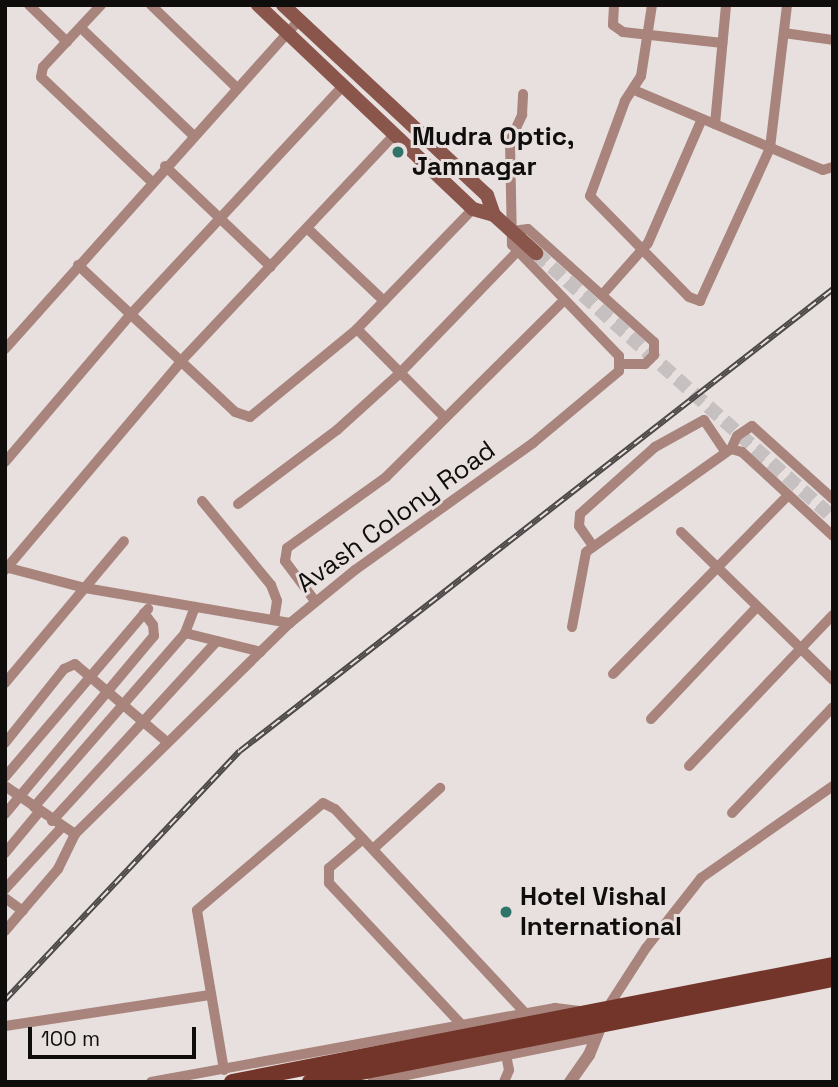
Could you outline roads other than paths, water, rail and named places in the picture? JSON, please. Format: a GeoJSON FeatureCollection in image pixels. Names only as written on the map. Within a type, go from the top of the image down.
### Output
{"type":"FeatureCollection","features":[{"type":"Feature","properties":{"kind":"main road"},"geometry":{"type":"LineString","coordinates":[[258,5],[473,209],[494,215],[536,253]]}},
{"type":"Feature","properties":{"kind":"main road"},"geometry":{"type":"LineString","coordinates":[[283,5],[487,195],[494,215]]}},
{"type":"Feature","properties":{"kind":"main road"},"geometry":{"type":"LineString","coordinates":[[228,1076],[833,965]]}},
{"type":"Feature","properties":{"kind":"main road"},"geometry":{"type":"LineString","coordinates":[[310,1082],[560,1033],[599,1031],[833,979]]}},
{"type":"Feature","properties":{"kind":"street"},"geometry":{"type":"LineString","coordinates":[[29,5],[67,42]]}},
{"type":"Feature","properties":{"kind":"street"},"geometry":{"type":"LineString","coordinates":[[101,5],[43,67],[41,77],[152,182]]}},
{"type":"Feature","properties":{"kind":"street"},"geometry":{"type":"LineString","coordinates":[[151,5],[237,88]]}},
{"type":"Feature","properties":{"kind":"street"},"geometry":{"type":"LineString","coordinates":[[614,5],[616,29],[722,43]]}},
{"type":"Feature","properties":{"kind":"street"},"geometry":{"type":"LineString","coordinates":[[652,5],[642,76],[590,196],[689,297],[700,301],[770,148],[788,5]]}},
{"type":"Feature","properties":{"kind":"street"},"geometry":{"type":"LineString","coordinates":[[715,124],[726,5]]}},
{"type":"Feature","properties":{"kind":"street"},"geometry":{"type":"LineString","coordinates":[[5,349],[299,19]]}},
{"type":"Feature","properties":{"kind":"street"},"geometry":{"type":"LineString","coordinates":[[81,28],[194,136]]}},
{"type":"Feature","properties":{"kind":"street"},"geometry":{"type":"LineString","coordinates":[[785,33],[833,40]]}},
{"type":"Feature","properties":{"kind":"street"},"geometry":{"type":"LineString","coordinates":[[5,463],[132,313],[343,86]]}},
{"type":"Feature","properties":{"kind":"street"},"geometry":{"type":"LineString","coordinates":[[634,90],[823,170],[833,167]]}},
{"type":"Feature","properties":{"kind":"street"},"geometry":{"type":"LineString","coordinates":[[513,231],[528,229],[656,348],[645,364],[622,364],[517,252],[513,231],[510,141],[522,115],[523,94]]}},
{"type":"Feature","properties":{"kind":"street"},"geometry":{"type":"LineString","coordinates":[[602,295],[643,250],[702,119]]}},
{"type":"Feature","properties":{"kind":"street"},"geometry":{"type":"LineString","coordinates":[[290,623],[85,588],[6,568],[183,359],[394,135]]}},
{"type":"Feature","properties":{"kind":"street"},"geometry":{"type":"LineString","coordinates":[[166,166],[271,267]]}},
{"type":"Feature","properties":{"kind":"street"},"geometry":{"type":"LineString","coordinates":[[78,265],[183,359],[235,412],[250,417],[357,329],[473,209]]}},
{"type":"Feature","properties":{"kind":"street"},"geometry":{"type":"LineString","coordinates":[[307,228],[384,301]]}},
{"type":"Feature","properties":{"kind":"street"},"geometry":{"type":"LineString","coordinates":[[238,504],[337,430],[400,373],[517,252]]}},
{"type":"Feature","properties":{"kind":"street"},"geometry":{"type":"LineString","coordinates":[[315,601],[285,561],[288,548],[376,485],[564,300]]}},
{"type":"Feature","properties":{"kind":"street"},"geometry":{"type":"LineString","coordinates":[[357,329],[445,418]]}},
{"type":"Feature","properties":{"kind":"street","name":"Avash Colony Road"},"geometry":{"type":"LineString","coordinates":[[5,931],[58,869],[75,834],[290,623],[315,601],[533,443],[622,364]]}},
{"type":"Feature","properties":{"kind":"street"},"geometry":{"type":"LineString","coordinates":[[593,546],[579,526],[580,514],[655,447],[704,420],[728,450],[742,452],[833,536]]}},
{"type":"Feature","properties":{"kind":"street"},"geometry":{"type":"LineString","coordinates":[[572,627],[583,560],[593,546],[728,450],[737,436],[752,426],[833,499]]}},
{"type":"Feature","properties":{"kind":"street"},"geometry":{"type":"LineString","coordinates":[[613,674],[788,495]]}},
{"type":"Feature","properties":{"kind":"street"},"geometry":{"type":"LineString","coordinates":[[202,501],[271,585],[277,601],[274,620]]}},
{"type":"Feature","properties":{"kind":"street"},"geometry":{"type":"LineString","coordinates":[[681,532],[756,608],[833,680]]}},
{"type":"Feature","properties":{"kind":"street"},"geometry":{"type":"LineString","coordinates":[[5,683],[124,541]]}},
{"type":"Feature","properties":{"kind":"street"},"geometry":{"type":"LineString","coordinates":[[5,777],[155,600]]}},
{"type":"Feature","properties":{"kind":"street"},"geometry":{"type":"LineString","coordinates":[[5,853],[36,809],[185,633],[195,607]]}},
{"type":"Feature","properties":{"kind":"street"},"geometry":{"type":"LineString","coordinates":[[650,719],[756,608]]}},
{"type":"Feature","properties":{"kind":"street"},"geometry":{"type":"LineString","coordinates":[[5,814],[154,636],[153,625],[144,613]]}},
{"type":"Feature","properties":{"kind":"street"},"geometry":{"type":"LineString","coordinates":[[689,766],[833,615]]}},
{"type":"Feature","properties":{"kind":"street"},"geometry":{"type":"LineString","coordinates":[[185,633],[261,652]]}},
{"type":"Feature","properties":{"kind":"street"},"geometry":{"type":"LineString","coordinates":[[5,889],[144,721],[217,641]]}},
{"type":"Feature","properties":{"kind":"street"},"geometry":{"type":"LineString","coordinates":[[5,743],[64,669],[75,664],[92,675],[167,743]]}},
{"type":"Feature","properties":{"kind":"street"},"geometry":{"type":"LineString","coordinates":[[732,813],[833,707]]}},
{"type":"Feature","properties":{"kind":"street"},"geometry":{"type":"LineString","coordinates":[[5,786],[57,825],[75,834]]}},
{"type":"Feature","properties":{"kind":"street"},"geometry":{"type":"LineString","coordinates":[[608,1007],[646,948],[701,878],[833,786]]}},
{"type":"Feature","properties":{"kind":"street"},"geometry":{"type":"LineString","coordinates":[[373,849],[440,788]]}},
{"type":"Feature","properties":{"kind":"street"},"geometry":{"type":"LineString","coordinates":[[228,1076],[196,917],[202,904],[317,804],[335,809],[525,1013]]}},
{"type":"Feature","properties":{"kind":"street"},"geometry":{"type":"LineString","coordinates":[[363,839],[329,868],[329,883],[462,1025]]}},
{"type":"Feature","properties":{"kind":"street"},"geometry":{"type":"LineString","coordinates":[[5,898],[23,911]]}},
{"type":"Feature","properties":{"kind":"street"},"geometry":{"type":"LineString","coordinates":[[5,1026],[210,995]]}},
{"type":"Feature","properties":{"kind":"street"},"geometry":{"type":"LineString","coordinates":[[151,1082],[228,1076],[462,1025],[555,1008],[581,1012]]}},
{"type":"Feature","properties":{"kind":"street"},"geometry":{"type":"LineString","coordinates":[[372,1082],[599,1031]]}},
{"type":"Feature","properties":{"kind":"street"},"geometry":{"type":"LineString","coordinates":[[570,1082],[599,1031]]}},
{"type":"Feature","properties":{"kind":"street"},"geometry":{"type":"LineString","coordinates":[[504,1082],[509,1070],[506,1054]]}},
{"type":"Feature","properties":{"kind":"tunnel"},"geometry":{"type":"LineString","coordinates":[[536,253],[833,518]]}},
{"type":"Feature","properties":{"kind":"railway"},"geometry":{"type":"LineString","coordinates":[[5,1000],[240,751],[833,289]]}},
{"type":"Feature","properties":{"kind":"place","name":"Mudra Optic, Jamnagar"},"geometry":{"type":"Point","coordinates":[398,152]}},
{"type":"Feature","properties":{"kind":"place","name":"Hotel Vishal International"},"geometry":{"type":"Point","coordinates":[506,912]}}]}
